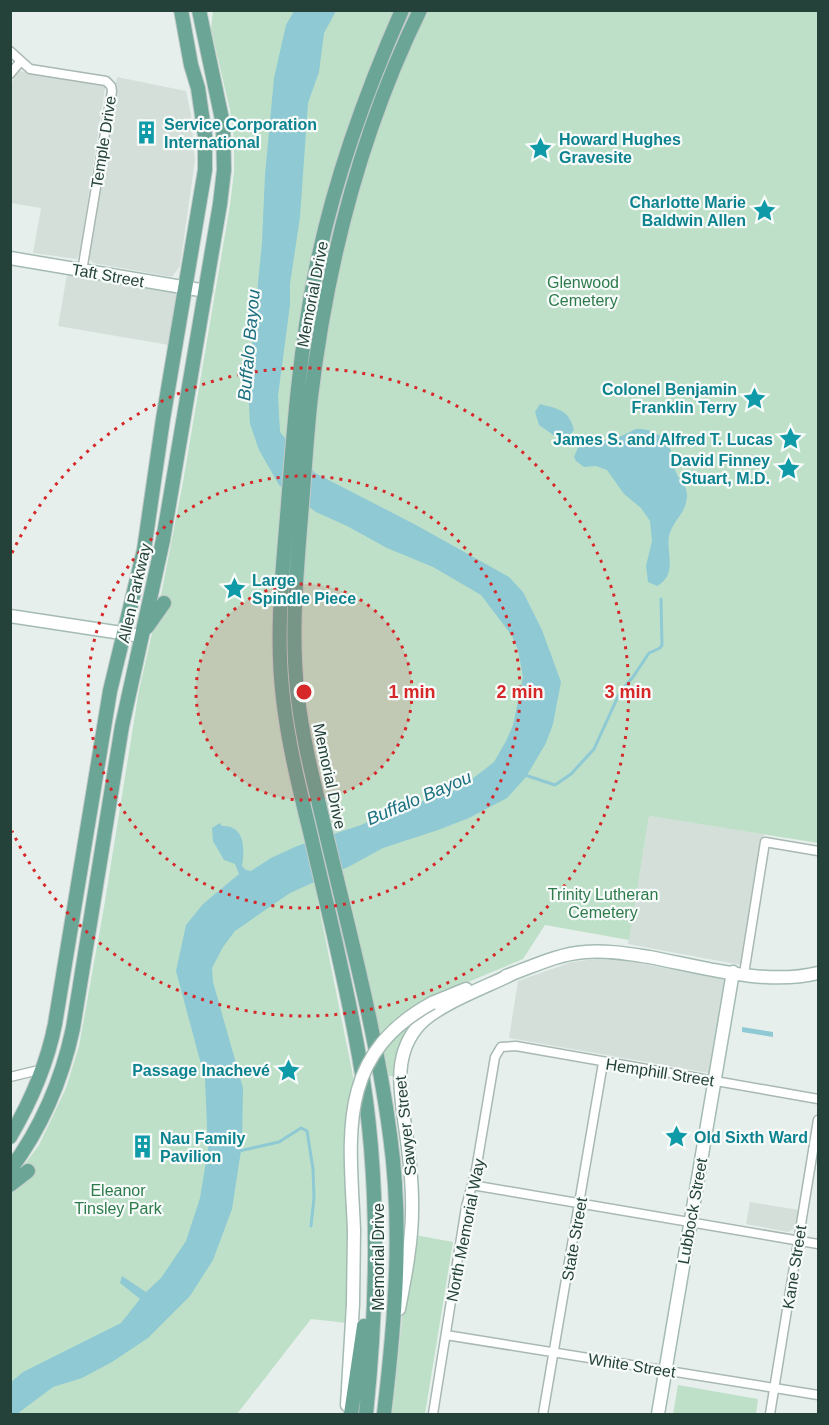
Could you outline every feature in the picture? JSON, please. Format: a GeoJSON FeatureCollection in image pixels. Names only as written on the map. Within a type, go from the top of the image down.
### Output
{"type":"FeatureCollection","features":[{"type":"Feature","properties":{"kind":"main road","name":"Allen Parkway"},"geometry":{"type":"LineString","coordinates":[[10,1170],[30,1141],[49,1105],[70,1041],[122,726],[163,540],[206,291],[220,204],[224,154],[223,124],[199,10]]}},
{"type":"Feature","properties":{"kind":"main road","name":"Memorial Drive"},"geometry":{"type":"LineString","coordinates":[[366,1414],[374,1267],[373,1194],[366,1097],[331,923],[289,738],[280,670],[279,608],[296,394],[315,270],[339,178],[358,120],[379,62],[402,10]]}},
{"type":"Feature","properties":{"kind":"main road","name":"Memorial Drive"},"geometry":{"type":"LineString","coordinates":[[384,1414],[393,1337],[397,1236],[391,1138],[376,1052],[302,727],[295,659],[294,608],[311,397],[325,308],[343,222],[356,173],[373,124],[420,10]]}},
{"type":"Feature","properties":{"kind":"main road","name":"Allen Parkway"},"geometry":{"type":"LineString","coordinates":[[10,1137],[28,1105],[43,1070],[55,1024],[110,691],[144,550],[163,419],[205,170],[205,136],[198,88],[180,13]]}},
{"type":"Feature","properties":{"kind":"main road"},"geometry":{"type":"LineString","coordinates":[[141,636],[164,603]]}},
{"type":"Feature","properties":{"kind":"main road"},"geometry":{"type":"LineString","coordinates":[[10,1185],[28,1171]]}},
{"type":"Feature","properties":{"kind":"main road"},"geometry":{"type":"LineString","coordinates":[[351,1414],[374,1267]]}},
{"type":"Feature","properties":{"kind":"street","name":"Temple Drive"},"geometry":{"type":"LineString","coordinates":[[10,51],[30,69],[106,81],[111,86],[82,271]]}},
{"type":"Feature","properties":{"kind":"street"},"geometry":{"type":"LineString","coordinates":[[10,74],[20,62]]}},
{"type":"Feature","properties":{"kind":"street","name":"Taft Street"},"geometry":{"type":"LineString","coordinates":[[10,258],[206,291]]}},
{"type":"Feature","properties":{"kind":"street"},"geometry":{"type":"LineString","coordinates":[[10,616],[141,636]]}},
{"type":"Feature","properties":{"kind":"street","name":"Lubbock Street"},"geometry":{"type":"LineString","coordinates":[[658,1414],[714,1080],[765,842],[819,850]]}},
{"type":"Feature","properties":{"kind":"street","name":"Sawyer Street"},"geometry":{"type":"LineString","coordinates":[[346,1414],[353,1304],[354,1230],[350,1137],[357,1092],[370,1060],[390,1033],[414,1013],[452,994],[557,957],[586,951],[622,953],[738,973],[785,977],[819,973]]}},
{"type":"Feature","properties":{"kind":"street","name":"Sawyer Street"},"geometry":{"type":"LineString","coordinates":[[393,1337],[407,1266],[412,1212],[410,1172],[400,1096],[401,1060],[416,1029],[430,1016],[512,974]]}},
{"type":"Feature","properties":{"kind":"street","name":"Hemphill Street"},"geometry":{"type":"LineString","coordinates":[[501,1047],[516,1046],[819,1099]]}},
{"type":"Feature","properties":{"kind":"street","name":"North Memorial Way"},"geometry":{"type":"LineString","coordinates":[[433,1414],[466,1207],[495,1057],[501,1047]]}},
{"type":"Feature","properties":{"kind":"street","name":"State Street"},"geometry":{"type":"LineString","coordinates":[[543,1414],[603,1063]]}},
{"type":"Feature","properties":{"kind":"street"},"geometry":{"type":"LineString","coordinates":[[10,1077],[43,1070]]}},
{"type":"Feature","properties":{"kind":"street","name":"Kane Street"},"geometry":{"type":"LineString","coordinates":[[770,1414],[819,1120]]}},
{"type":"Feature","properties":{"kind":"street"},"geometry":{"type":"LineString","coordinates":[[472,1185],[819,1244]]}},
{"type":"Feature","properties":{"kind":"street","name":"White Street"},"geometry":{"type":"LineString","coordinates":[[446,1335],[819,1395]]}},
{"type":"Feature","properties":{"kind":"shaded area"},"geometry":{"type":"Polygon","coordinates":[[[20,71],[102,84],[105,88],[80,252],[77,259],[33,253],[41,208],[11,203],[10,94],[14,74],[20,71]]]}},
{"type":"Feature","properties":{"kind":"shaded area"},"geometry":{"type":"Polygon","coordinates":[[[117,77],[186,91],[191,115],[195,160],[180,266],[172,277],[93,263],[89,258],[117,77]]]}},
{"type":"Feature","properties":{"kind":"shaded area"},"geometry":{"type":"Polygon","coordinates":[[[67,275],[177,292],[169,345],[58,326],[67,275]]]}},
{"type":"Feature","properties":{"kind":"shaded area"},"geometry":{"type":"Polygon","coordinates":[[[649,816],[764,834],[741,965],[628,944],[649,816]]]}},
{"type":"Feature","properties":{"kind":"shaded area"},"geometry":{"type":"Polygon","coordinates":[[[596,959],[626,961],[725,979],[709,1073],[509,1038],[518,981],[572,962],[596,959]]]}},
{"type":"Feature","properties":{"kind":"shaded area"},"geometry":{"type":"Polygon","coordinates":[[[750,1202],[799,1210],[795,1228],[788,1232],[746,1224],[750,1202]]]}},
{"type":"Feature","properties":{"kind":"green space"},"geometry":{"type":"Polygon","coordinates":[[[213,11],[818,11],[818,843],[649,816],[629,940],[545,925],[523,959],[423,1001],[424,1015],[411,1027],[398,1049],[394,1076],[389,1076],[351,904],[320,912],[354,1081],[344,1136],[347,1323],[311,1319],[237,1414],[11,1414],[10,1189],[16,1176],[39,1145],[66,1088],[79,1046],[139,690],[162,590],[183,482],[230,205],[234,172],[234,140],[230,110],[211,29],[213,11]]]}},
{"type":"Feature","properties":{"kind":"green space"},"geometry":{"type":"Polygon","coordinates":[[[415,1235],[453,1242],[425,1414],[392,1414],[404,1301],[415,1235]]]}},
{"type":"Feature","properties":{"kind":"green space"},"geometry":{"type":"Polygon","coordinates":[[[678,1385],[758,1399],[756,1414],[673,1414],[678,1385]]]}},
{"type":"Feature","properties":{"kind":"water"},"geometry":{"type":"Polygon","coordinates":[[[294,11],[336,11],[324,33],[319,72],[308,103],[300,217],[278,396],[280,432],[315,473],[416,525],[509,577],[523,592],[542,630],[561,682],[553,724],[546,743],[526,777],[507,798],[469,818],[383,848],[350,866],[290,893],[235,931],[212,968],[213,982],[243,1088],[242,1144],[232,1209],[213,1260],[190,1296],[148,1338],[112,1362],[82,1378],[53,1387],[17,1414],[11,1414],[10,1383],[23,1372],[121,1323],[140,1299],[120,1283],[122,1276],[146,1292],[161,1278],[186,1241],[200,1198],[208,1149],[205,1079],[176,971],[186,925],[203,904],[239,874],[235,864],[224,860],[213,841],[212,828],[220,823],[222,826],[235,829],[242,839],[242,866],[251,871],[271,858],[297,846],[458,789],[494,762],[513,725],[523,677],[518,650],[512,636],[481,595],[433,567],[387,548],[316,512],[279,485],[259,450],[250,424],[248,387],[274,78],[286,25],[294,11]]]}},
{"type":"Feature","properties":{"kind":"water"},"geometry":{"type":"Polygon","coordinates":[[[540,404],[566,414],[574,430],[567,438],[559,439],[539,425],[535,412],[540,404]]]}},
{"type":"Feature","properties":{"kind":"water"},"geometry":{"type":"Polygon","coordinates":[[[636,429],[649,430],[664,439],[671,450],[677,475],[687,492],[685,507],[669,536],[669,570],[667,576],[657,586],[648,582],[646,566],[652,541],[650,521],[641,508],[624,494],[607,470],[596,466],[584,467],[574,457],[579,445],[594,438],[613,440],[636,429]]]}},
{"type":"Feature","properties":{"kind":"water"},"geometry":{"type":"Polygon","coordinates":[[[742,1027],[773,1032],[773,1037],[742,1032],[742,1027]]]}},
{"type":"Feature","properties":{"kind":"waterway"},"geometry":{"type":"LineString","coordinates":[[525,775],[555,785],[571,774],[594,749],[620,692],[649,653],[662,645],[661,599]]}},
{"type":"Feature","properties":{"kind":"waterway"},"geometry":{"type":"LineString","coordinates":[[239,1151],[279,1142],[301,1128],[307,1131],[313,1169],[314,1198],[311,1226]]}},
{"type":"Feature","properties":{"kind":"place","name":"Service Corporation International"},"geometry":{"type":"Point","coordinates":[146,133]}},
{"type":"Feature","properties":{"kind":"place","name":"Howard Hughes Gravesite"},"geometry":{"type":"Point","coordinates":[541,148]}},
{"type":"Feature","properties":{"kind":"place","name":"Charlotte Marie Baldwin Allen"},"geometry":{"type":"Point","coordinates":[764,211]}},
{"type":"Feature","properties":{"kind":"place","name":"Colonel Benjamin Franklin Terry"},"geometry":{"type":"Point","coordinates":[755,398]}},
{"type":"Feature","properties":{"kind":"place","name":"James S. and Alfred T. Lucas"},"geometry":{"type":"Point","coordinates":[791,439]}},
{"type":"Feature","properties":{"kind":"place","name":"David Finney Stuart, M.D."},"geometry":{"type":"Point","coordinates":[788,469]}},
{"type":"Feature","properties":{"kind":"place","name":"Large Spindle Piece"},"geometry":{"type":"Point","coordinates":[234,589]}},
{"type":"Feature","properties":{"kind":"place","name":"Passage Inachevé"},"geometry":{"type":"Point","coordinates":[288,1070]}},
{"type":"Feature","properties":{"kind":"place","name":"Old Sixth Ward"},"geometry":{"type":"Point","coordinates":[676,1137]}},
{"type":"Feature","properties":{"kind":"place","name":"Nau Family Pavilion"},"geometry":{"type":"Point","coordinates":[142,1147]}},
{"type":"Feature","properties":{"kind":"park label","name":"Glenwood Cemetery"},"geometry":{"type":"Point","coordinates":[583,291]}},
{"type":"Feature","properties":{"kind":"park label","name":"Trinity Lutheran Cemetery"},"geometry":{"type":"Point","coordinates":[603,903]}},
{"type":"Feature","properties":{"kind":"park label","name":"Eleanor Tinsley Park"},"geometry":{"type":"Point","coordinates":[118,1199]}},
{"type":"Feature","properties":{"kind":"water label","name":"Buffalo Bayou"},"geometry":{"type":"Point","coordinates":[249,345]}},
{"type":"Feature","properties":{"kind":"water label","name":"Buffalo Bayou"},"geometry":{"type":"Point","coordinates":[419,798]}}]}
